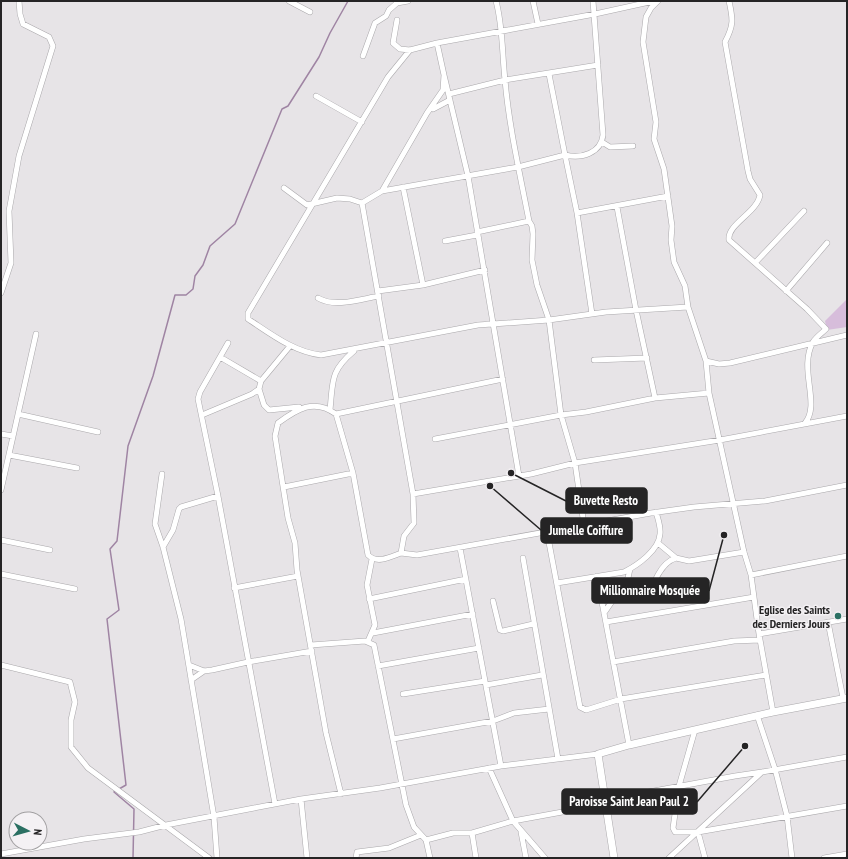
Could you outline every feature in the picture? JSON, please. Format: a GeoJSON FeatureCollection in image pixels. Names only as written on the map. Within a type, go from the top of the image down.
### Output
{"type":"FeatureCollection","features":[{"type":"Feature","properties":{"kind":"street"},"geometry":{"type":"LineString","coordinates":[[1,293],[11,263],[9,211],[19,156],[53,46],[49,37],[23,24],[20,14],[19,1]]}},
{"type":"Feature","properties":{"kind":"street"},"geometry":{"type":"LineString","coordinates":[[289,1],[310,12]]}},
{"type":"Feature","properties":{"kind":"street"},"geometry":{"type":"LineString","coordinates":[[363,56],[375,23],[386,16],[388,10],[397,2],[408,1]]}},
{"type":"Feature","properties":{"kind":"street"},"geometry":{"type":"LineString","coordinates":[[496,1],[502,32],[504,80],[528,221],[532,226],[532,260],[537,285],[549,320],[561,415],[575,463],[584,525]]}},
{"type":"Feature","properties":{"kind":"street"},"geometry":{"type":"LineString","coordinates":[[534,1],[538,24]]}},
{"type":"Feature","properties":{"kind":"street"},"geometry":{"type":"LineString","coordinates":[[284,188],[307,205],[337,198],[350,199],[362,203],[382,191],[518,167],[566,155],[576,158],[584,156],[599,148],[604,135],[593,1]]}},
{"type":"Feature","properties":{"kind":"street"},"geometry":{"type":"LineString","coordinates":[[397,20],[393,44],[400,49],[410,50],[437,43],[595,14],[633,3],[654,1]]}},
{"type":"Feature","properties":{"kind":"street"},"geometry":{"type":"LineString","coordinates":[[658,1],[650,8],[646,17],[643,42],[656,122],[654,139],[664,169],[672,226],[671,240],[674,262],[685,286],[688,307],[706,361],[709,393],[744,552],[751,575],[758,634],[773,712]]}},
{"type":"Feature","properties":{"kind":"street"},"geometry":{"type":"LineString","coordinates":[[729,1],[733,19],[732,30],[725,42],[750,180],[760,195],[756,205],[732,229],[728,238],[731,243],[786,291],[826,329],[813,342],[806,368],[811,414],[805,423]]}},
{"type":"Feature","properties":{"kind":"street"},"geometry":{"type":"LineString","coordinates":[[437,43],[468,176],[477,233],[485,270],[492,325],[503,379],[519,476]]}},
{"type":"Feature","properties":{"kind":"street"},"geometry":{"type":"LineString","coordinates":[[410,50],[388,78],[248,313],[248,319],[290,346],[309,354],[322,355],[478,325],[549,320],[636,310],[688,307]]}},
{"type":"Feature","properties":{"kind":"street"},"geometry":{"type":"LineString","coordinates":[[428,113],[449,97],[504,80],[598,65]]}},
{"type":"Feature","properties":{"kind":"street"},"geometry":{"type":"LineString","coordinates":[[549,74],[577,213],[592,314]]}},
{"type":"Feature","properties":{"kind":"street"},"geometry":{"type":"LineString","coordinates":[[382,191],[443,90],[444,75]]}},
{"type":"Feature","properties":{"kind":"street"},"geometry":{"type":"LineString","coordinates":[[316,96],[362,122]]}},
{"type":"Feature","properties":{"kind":"street"},"geometry":{"type":"LineString","coordinates":[[602,142],[610,148],[633,146]]}},
{"type":"Feature","properties":{"kind":"street"},"geometry":{"type":"LineString","coordinates":[[403,187],[423,284]]}},
{"type":"Feature","properties":{"kind":"street"},"geometry":{"type":"LineString","coordinates":[[577,213],[617,207],[668,196]]}},
{"type":"Feature","properties":{"kind":"street"},"geometry":{"type":"LineString","coordinates":[[362,203],[388,343],[413,494],[414,522],[404,536],[401,553]]}},
{"type":"Feature","properties":{"kind":"street"},"geometry":{"type":"LineString","coordinates":[[617,207],[636,310],[655,398]]}},
{"type":"Feature","properties":{"kind":"street"},"geometry":{"type":"LineString","coordinates":[[755,263],[804,211]]}},
{"type":"Feature","properties":{"kind":"street"},"geometry":{"type":"LineString","coordinates":[[445,241],[528,221]]}},
{"type":"Feature","properties":{"kind":"street"},"geometry":{"type":"LineString","coordinates":[[786,291],[827,243]]}},
{"type":"Feature","properties":{"kind":"street"},"geometry":{"type":"LineString","coordinates":[[318,298],[329,302],[351,301],[378,293],[485,270]]}},
{"type":"Feature","properties":{"kind":"street"},"geometry":{"type":"LineString","coordinates":[[1,490],[36,334]]}},
{"type":"Feature","properties":{"kind":"street"},"geometry":{"type":"LineString","coordinates":[[706,361],[719,364],[730,362],[847,335]]}},
{"type":"Feature","properties":{"kind":"street"},"geometry":{"type":"LineString","coordinates":[[228,343],[200,392],[198,399],[218,496],[275,804]]}},
{"type":"Feature","properties":{"kind":"street"},"geometry":{"type":"LineString","coordinates":[[290,346],[261,382],[259,389],[264,405],[269,410],[318,407],[330,410],[336,414],[353,473],[368,555],[372,559],[378,560],[401,553],[418,555],[508,540],[656,512],[694,506],[765,500],[847,485]]}},
{"type":"Feature","properties":{"kind":"street"},"geometry":{"type":"LineString","coordinates":[[330,410],[333,378],[336,369],[354,350]]}},
{"type":"Feature","properties":{"kind":"street"},"geometry":{"type":"LineString","coordinates":[[220,357],[261,382]]}},
{"type":"Feature","properties":{"kind":"street"},"geometry":{"type":"LineString","coordinates":[[594,360],[647,358]]}},
{"type":"Feature","properties":{"kind":"street"},"geometry":{"type":"LineString","coordinates":[[336,414],[503,379]]}},
{"type":"Feature","properties":{"kind":"street"},"geometry":{"type":"LineString","coordinates":[[202,415],[252,394],[259,389]]}},
{"type":"Feature","properties":{"kind":"street"},"geometry":{"type":"LineString","coordinates":[[435,439],[655,398],[709,393]]}},
{"type":"Feature","properties":{"kind":"street"},"geometry":{"type":"LineString","coordinates":[[301,407],[278,423],[276,428],[275,445],[284,487],[288,518],[295,543],[298,576],[326,733],[341,794]]}},
{"type":"Feature","properties":{"kind":"street"},"geometry":{"type":"LineString","coordinates":[[18,414],[98,432]]}},
{"type":"Feature","properties":{"kind":"street"},"geometry":{"type":"LineString","coordinates":[[413,494],[519,476],[575,463],[720,440],[847,416]]}},
{"type":"Feature","properties":{"kind":"street"},"geometry":{"type":"LineString","coordinates":[[1,434],[13,436]]}},
{"type":"Feature","properties":{"kind":"street"},"geometry":{"type":"LineString","coordinates":[[8,455],[77,468]]}},
{"type":"Feature","properties":{"kind":"street"},"geometry":{"type":"LineString","coordinates":[[284,487],[353,473]]}},
{"type":"Feature","properties":{"kind":"street"},"geometry":{"type":"LineString","coordinates":[[162,474],[155,524],[163,547],[181,619],[214,817],[217,858]]}},
{"type":"Feature","properties":{"kind":"street"},"geometry":{"type":"LineString","coordinates":[[163,547],[172,530],[181,507],[218,496]]}},
{"type":"Feature","properties":{"kind":"street"},"geometry":{"type":"LineString","coordinates":[[557,583],[624,572],[630,569],[643,559],[658,543],[660,528],[656,512]]}},
{"type":"Feature","properties":{"kind":"street"},"geometry":{"type":"LineString","coordinates":[[548,532],[580,707],[586,710],[621,699],[766,675]]}},
{"type":"Feature","properties":{"kind":"street"},"geometry":{"type":"LineString","coordinates":[[1,540],[50,550]]}},
{"type":"Feature","properties":{"kind":"street"},"geometry":{"type":"LineString","coordinates":[[658,543],[676,558],[692,561],[744,552]]}},
{"type":"Feature","properties":{"kind":"street"},"geometry":{"type":"LineString","coordinates":[[460,548],[501,766]]}},
{"type":"Feature","properties":{"kind":"street"},"geometry":{"type":"LineString","coordinates":[[751,575],[847,556]]}},
{"type":"Feature","properties":{"kind":"street"},"geometry":{"type":"LineString","coordinates":[[523,558],[533,624],[558,759]]}},
{"type":"Feature","properties":{"kind":"street"},"geometry":{"type":"LineString","coordinates":[[649,598],[654,580],[669,562],[676,558]]}},
{"type":"Feature","properties":{"kind":"street"},"geometry":{"type":"LineString","coordinates":[[368,641],[373,633],[375,625],[375,618],[369,598],[368,585],[372,559]]}},
{"type":"Feature","properties":{"kind":"street"},"geometry":{"type":"LineString","coordinates":[[604,613],[628,578],[630,569]]}},
{"type":"Feature","properties":{"kind":"street"},"geometry":{"type":"LineString","coordinates":[[1,574],[75,589]]}},
{"type":"Feature","properties":{"kind":"street"},"geometry":{"type":"LineString","coordinates":[[234,588],[298,576]]}},
{"type":"Feature","properties":{"kind":"street"},"geometry":{"type":"LineString","coordinates":[[597,576],[629,745]]}},
{"type":"Feature","properties":{"kind":"street"},"geometry":{"type":"LineString","coordinates":[[369,598],[466,579]]}},
{"type":"Feature","properties":{"kind":"street"},"geometry":{"type":"LineString","coordinates":[[606,622],[754,597]]}},
{"type":"Feature","properties":{"kind":"street"},"geometry":{"type":"LineString","coordinates":[[493,601],[500,630],[503,631],[533,624]]}},
{"type":"Feature","properties":{"kind":"street"},"geometry":{"type":"LineString","coordinates":[[373,633],[473,614]]}},
{"type":"Feature","properties":{"kind":"street"},"geometry":{"type":"LineString","coordinates":[[758,634],[847,619]]}},
{"type":"Feature","properties":{"kind":"street"},"geometry":{"type":"LineString","coordinates":[[1,854],[139,832],[166,825],[214,817],[301,799],[341,794],[501,766],[598,754],[629,745],[757,715],[845,698],[828,622]]}},
{"type":"Feature","properties":{"kind":"street"},"geometry":{"type":"LineString","coordinates":[[613,662],[734,641],[760,640]]}},
{"type":"Feature","properties":{"kind":"street"},"geometry":{"type":"LineString","coordinates":[[191,680],[204,671],[311,648],[368,641],[374,646],[409,817],[426,840],[430,858]]}},
{"type":"Feature","properties":{"kind":"street"},"geometry":{"type":"LineString","coordinates":[[378,666],[479,648]]}},
{"type":"Feature","properties":{"kind":"street"},"geometry":{"type":"LineString","coordinates":[[1,665],[70,682],[76,702],[71,716],[71,747],[88,768],[209,858]]}},
{"type":"Feature","properties":{"kind":"street"},"geometry":{"type":"LineString","coordinates":[[189,665],[204,671]]}},
{"type":"Feature","properties":{"kind":"street"},"geometry":{"type":"LineString","coordinates":[[403,694],[542,675]]}},
{"type":"Feature","properties":{"kind":"street"},"geometry":{"type":"LineString","coordinates":[[393,739],[493,720],[514,713],[549,709]]}},
{"type":"Feature","properties":{"kind":"street"},"geometry":{"type":"LineString","coordinates":[[757,715],[775,769],[787,816],[792,858]]}},
{"type":"Feature","properties":{"kind":"street"},"geometry":{"type":"LineString","coordinates":[[695,730],[679,786],[673,830],[698,832],[847,806]]}},
{"type":"Feature","properties":{"kind":"street"},"geometry":{"type":"LineString","coordinates":[[598,754],[614,858]]}},
{"type":"Feature","properties":{"kind":"street"},"geometry":{"type":"LineString","coordinates":[[426,840],[453,834],[472,833],[512,821],[679,786],[847,757]]}},
{"type":"Feature","properties":{"kind":"street"},"geometry":{"type":"LineString","coordinates":[[489,768],[512,821],[545,858]]}},
{"type":"Feature","properties":{"kind":"street"},"geometry":{"type":"LineString","coordinates":[[669,858],[762,772]]}},
{"type":"Feature","properties":{"kind":"street"},"geometry":{"type":"LineString","coordinates":[[301,799],[307,858]]}},
{"type":"Feature","properties":{"kind":"street"},"geometry":{"type":"LineString","coordinates":[[521,831],[526,858]]}},
{"type":"Feature","properties":{"kind":"street"},"geometry":{"type":"LineString","coordinates":[[698,832],[705,858]]}},
{"type":"Feature","properties":{"kind":"street"},"geometry":{"type":"LineString","coordinates":[[472,833],[476,858]]}},
{"type":"Feature","properties":{"kind":"street"},"geometry":{"type":"LineString","coordinates":[[356,858],[357,852],[389,848],[421,835]]}},
{"type":"Feature","properties":{"kind":"street"},"geometry":{"type":"LineString","coordinates":[[824,858],[846,855]]}},
{"type":"Feature","properties":{"kind":"shaded area"},"geometry":{"type":"Polygon","coordinates":[[[847,299],[847,327],[827,330],[825,321],[847,299]]]}},
{"type":"Feature","properties":{"kind":"waterway"},"geometry":{"type":"LineString","coordinates":[[119,789],[126,785],[107,619],[119,610],[110,549],[117,541],[128,446],[153,376],[175,295],[186,295],[193,289],[195,276],[203,265],[210,246],[235,224],[282,109],[288,106],[319,57],[330,33],[348,1]]}},
{"type":"Feature","properties":{"kind":"waterway"},"geometry":{"type":"LineString","coordinates":[[116,791],[114,792],[134,809],[133,858]]}},
{"type":"Feature","properties":{"kind":"place","name":"Buvette Resto"},"geometry":{"type":"Point","coordinates":[511,473]}},
{"type":"Feature","properties":{"kind":"place","name":"Jumelle Coiffure"},"geometry":{"type":"Point","coordinates":[490,486]}},
{"type":"Feature","properties":{"kind":"place","name":"Millionnaire Mosquée"},"geometry":{"type":"Point","coordinates":[724,535]}},
{"type":"Feature","properties":{"kind":"place","name":"Eglise des Saints des Derniers Jours"},"geometry":{"type":"Point","coordinates":[838,616]}},
{"type":"Feature","properties":{"kind":"place","name":"Paroisse Saint Jean Paul 2"},"geometry":{"type":"Point","coordinates":[745,746]}}]}
